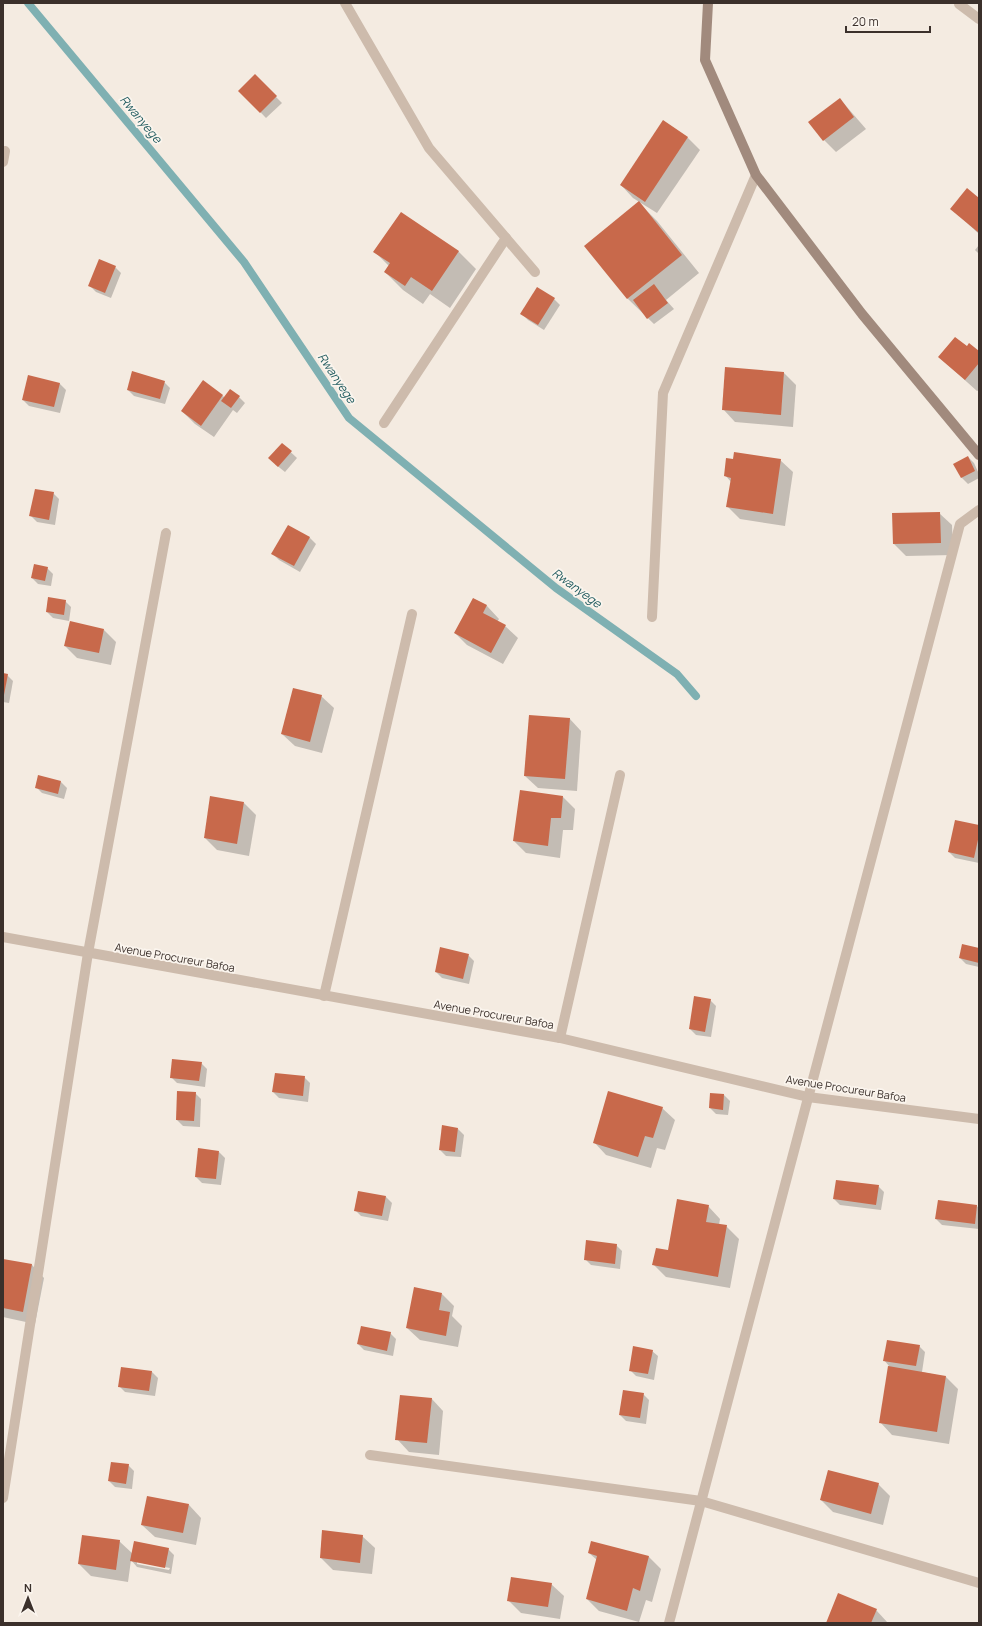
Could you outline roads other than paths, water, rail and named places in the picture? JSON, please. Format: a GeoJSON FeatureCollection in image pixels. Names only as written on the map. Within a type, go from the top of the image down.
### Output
{"type":"FeatureCollection","features":[{"type":"Feature","properties":{"kind":"street"},"geometry":{"type":"LineString","coordinates":[[344,3],[429,148],[535,272]]}},
{"type":"Feature","properties":{"kind":"street"},"geometry":{"type":"LineString","coordinates":[[708,3],[705,60],[756,175],[862,314],[979,455]]}},
{"type":"Feature","properties":{"kind":"street"},"geometry":{"type":"LineString","coordinates":[[960,3],[959,4],[979,19]]}},
{"type":"Feature","properties":{"kind":"street"},"geometry":{"type":"LineString","coordinates":[[3,162],[5,152]]}},
{"type":"Feature","properties":{"kind":"street"},"geometry":{"type":"LineString","coordinates":[[652,617],[663,393],[756,175]]}},
{"type":"Feature","properties":{"kind":"street"},"geometry":{"type":"LineString","coordinates":[[384,423],[506,238]]}},
{"type":"Feature","properties":{"kind":"street"},"geometry":{"type":"LineString","coordinates":[[669,1623],[960,524],[979,510]]}},
{"type":"Feature","properties":{"kind":"street"},"geometry":{"type":"LineString","coordinates":[[3,1498],[88,953],[166,533]]}},
{"type":"Feature","properties":{"kind":"street"},"geometry":{"type":"LineString","coordinates":[[324,996],[412,614]]}},
{"type":"Feature","properties":{"kind":"street"},"geometry":{"type":"LineString","coordinates":[[560,1038],[620,775]]}},
{"type":"Feature","properties":{"kind":"street","name":"Avenue Procureur Bafoa"},"geometry":{"type":"LineString","coordinates":[[3,937],[560,1038],[808,1097],[979,1119]]}},
{"type":"Feature","properties":{"kind":"street"},"geometry":{"type":"LineString","coordinates":[[370,1455],[701,1501],[979,1583]]}},
{"type":"Feature","properties":{"kind":"waterway","name":"Rwanyege"},"geometry":{"type":"LineString","coordinates":[[28,3],[244,262],[349,418],[556,588],[677,674],[696,696]]}}]}
